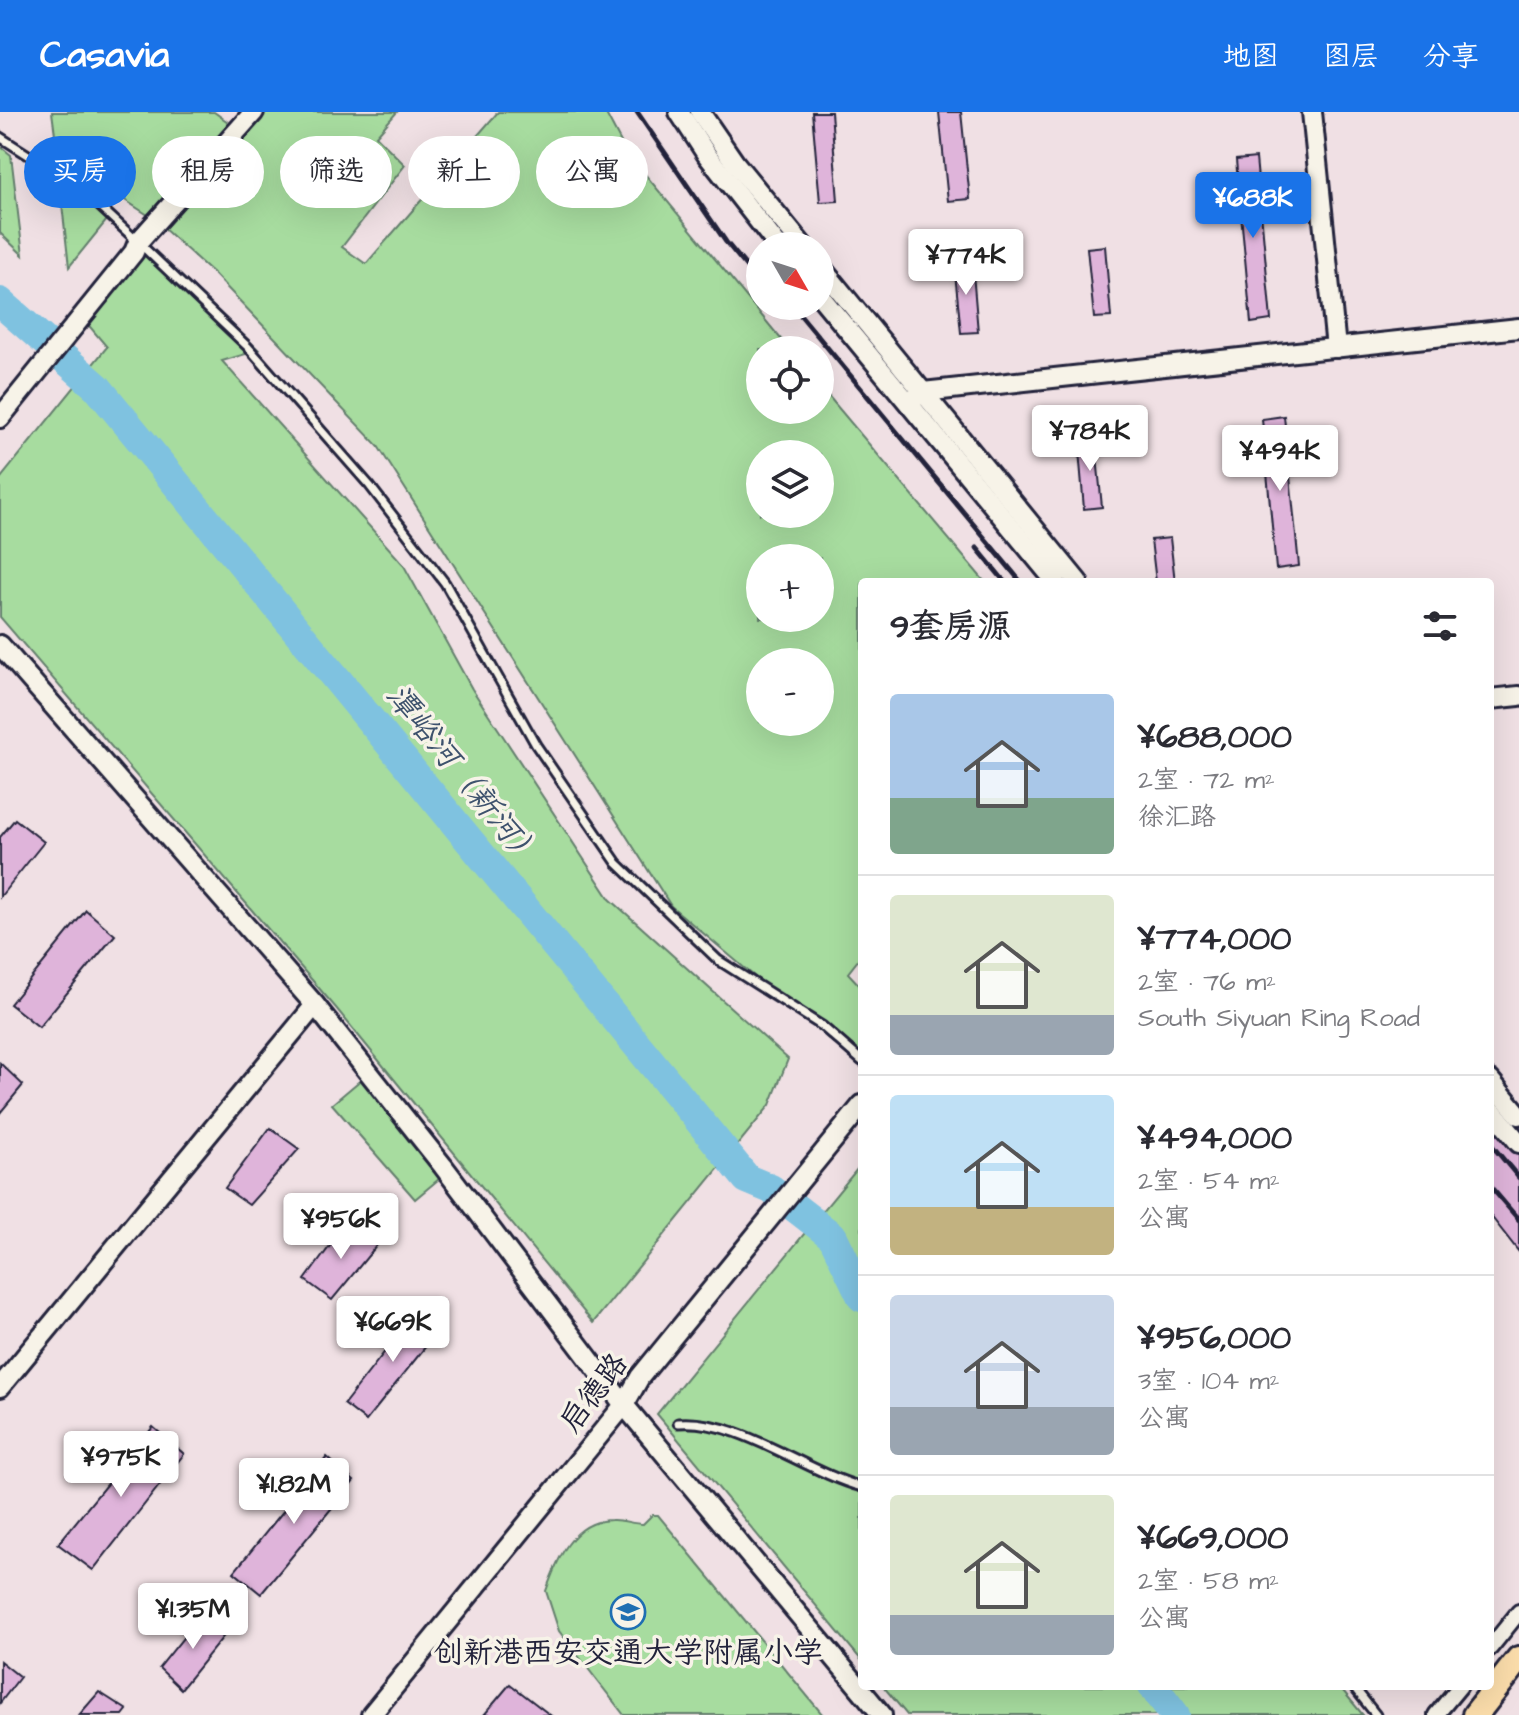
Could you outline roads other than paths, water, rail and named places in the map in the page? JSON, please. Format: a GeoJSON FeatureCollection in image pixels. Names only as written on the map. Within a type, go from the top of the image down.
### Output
{"type":"FeatureCollection","features":[{"type":"Feature","properties":{"kind":"main road"},"geometry":{"type":"LineString","coordinates":[[1475,1715],[1519,1659]]}},
{"type":"Feature","properties":{"kind":"street"},"geometry":{"type":"LineString","coordinates":[[0,418],[136,247],[254,112]]}},
{"type":"Feature","properties":{"kind":"street"},"geometry":{"type":"LineString","coordinates":[[679,112],[726,181],[767,232]]}},
{"type":"Feature","properties":{"kind":"street"},"geometry":{"type":"LineString","coordinates":[[700,112],[735,163],[792,232]]}},
{"type":"Feature","properties":{"kind":"street"},"geometry":{"type":"LineString","coordinates":[[1312,112],[1336,348]]}},
{"type":"Feature","properties":{"kind":"street"},"geometry":{"type":"LineString","coordinates":[[834,285],[1053,578]]}},
{"type":"Feature","properties":{"kind":"street"},"geometry":{"type":"LineString","coordinates":[[834,311],[916,398],[1074,578]]}},
{"type":"Feature","properties":{"kind":"street"},"geometry":{"type":"LineString","coordinates":[[916,398],[1519,328]]}},
{"type":"Feature","properties":{"kind":"street"},"geometry":{"type":"LineString","coordinates":[[0,645],[315,1005],[624,1405],[858,1686]]}},
{"type":"Feature","properties":{"kind":"street"},"geometry":{"type":"LineString","coordinates":[[1494,699],[1519,696]]}},
{"type":"Feature","properties":{"kind":"street"},"geometry":{"type":"LineString","coordinates":[[0,1387],[315,1005]]}},
{"type":"Feature","properties":{"kind":"street"},"geometry":{"type":"LineString","coordinates":[[1494,1085],[1519,1115]]}},
{"type":"Feature","properties":{"kind":"street","name":"启德路"},"geometry":{"type":"LineString","coordinates":[[371,1715],[624,1405],[640,1377],[858,1110]]}},
{"type":"Feature","properties":{"kind":"street"},"geometry":{"type":"LineString","coordinates":[[1494,1113],[1519,1143]]}},
{"type":"Feature","properties":{"kind":"street"},"geometry":{"type":"LineString","coordinates":[[1494,1643],[1519,1612]]}},
{"type":"Feature","properties":{"kind":"street"},"geometry":{"type":"LineString","coordinates":[[861,1690],[882,1715]]}},
{"type":"Feature","properties":{"kind":"street"},"geometry":{"type":"LineString","coordinates":[[1436,1715],[1457,1690]]}},
{"type":"Feature","properties":{"kind":"lane"},"geometry":{"type":"LineString","coordinates":[[0,137],[80,188],[136,247],[248,347],[370,486],[436,571],[536,745],[617,863],[718,960],[822,1026],[858,1058]]}},
{"type":"Feature","properties":{"kind":"lane"},"geometry":{"type":"LineString","coordinates":[[678,1423],[692,1421],[749,1439],[838,1480],[858,1486]]}},
{"type":"Feature","properties":{"kind":"lane"},"geometry":{"type":"LineString","coordinates":[[1356,1690],[1376,1715]]}},
{"type":"Feature","properties":{"kind":"waterway","name":"潭峪河（新河）"},"geometry":{"type":"LineString","coordinates":[[0,302],[97,387],[747,1179],[771,1189],[833,1237],[858,1289]]}},
{"type":"Feature","properties":{"kind":"waterway","name":"潭峪河（新河）"},"geometry":{"type":"LineString","coordinates":[[1156,1690],[1175,1715]]}},
{"type":"Feature","properties":{"kind":"railway"},"geometry":{"type":"LineString","coordinates":[[637,112],[726,242],[746,266]]}},
{"type":"Feature","properties":{"kind":"railway"},"geometry":{"type":"LineString","coordinates":[[805,320],[1018,578]]}},
{"type":"Feature","properties":{"kind":"railway"},"geometry":{"type":"LineString","coordinates":[[977,548],[1002,578]]}},
{"type":"Feature","properties":{"kind":"railway"},"geometry":{"type":"LineString","coordinates":[[1494,1148],[1519,1178]]}},
{"type":"Feature","properties":{"kind":"railway"},"geometry":{"type":"LineString","coordinates":[[1494,1191],[1519,1220]]}},
{"type":"Feature","properties":{"kind":"place","name":"创新港西安交通大学附属小学"},"geometry":{"type":"Point","coordinates":[628,1612]}}]}
